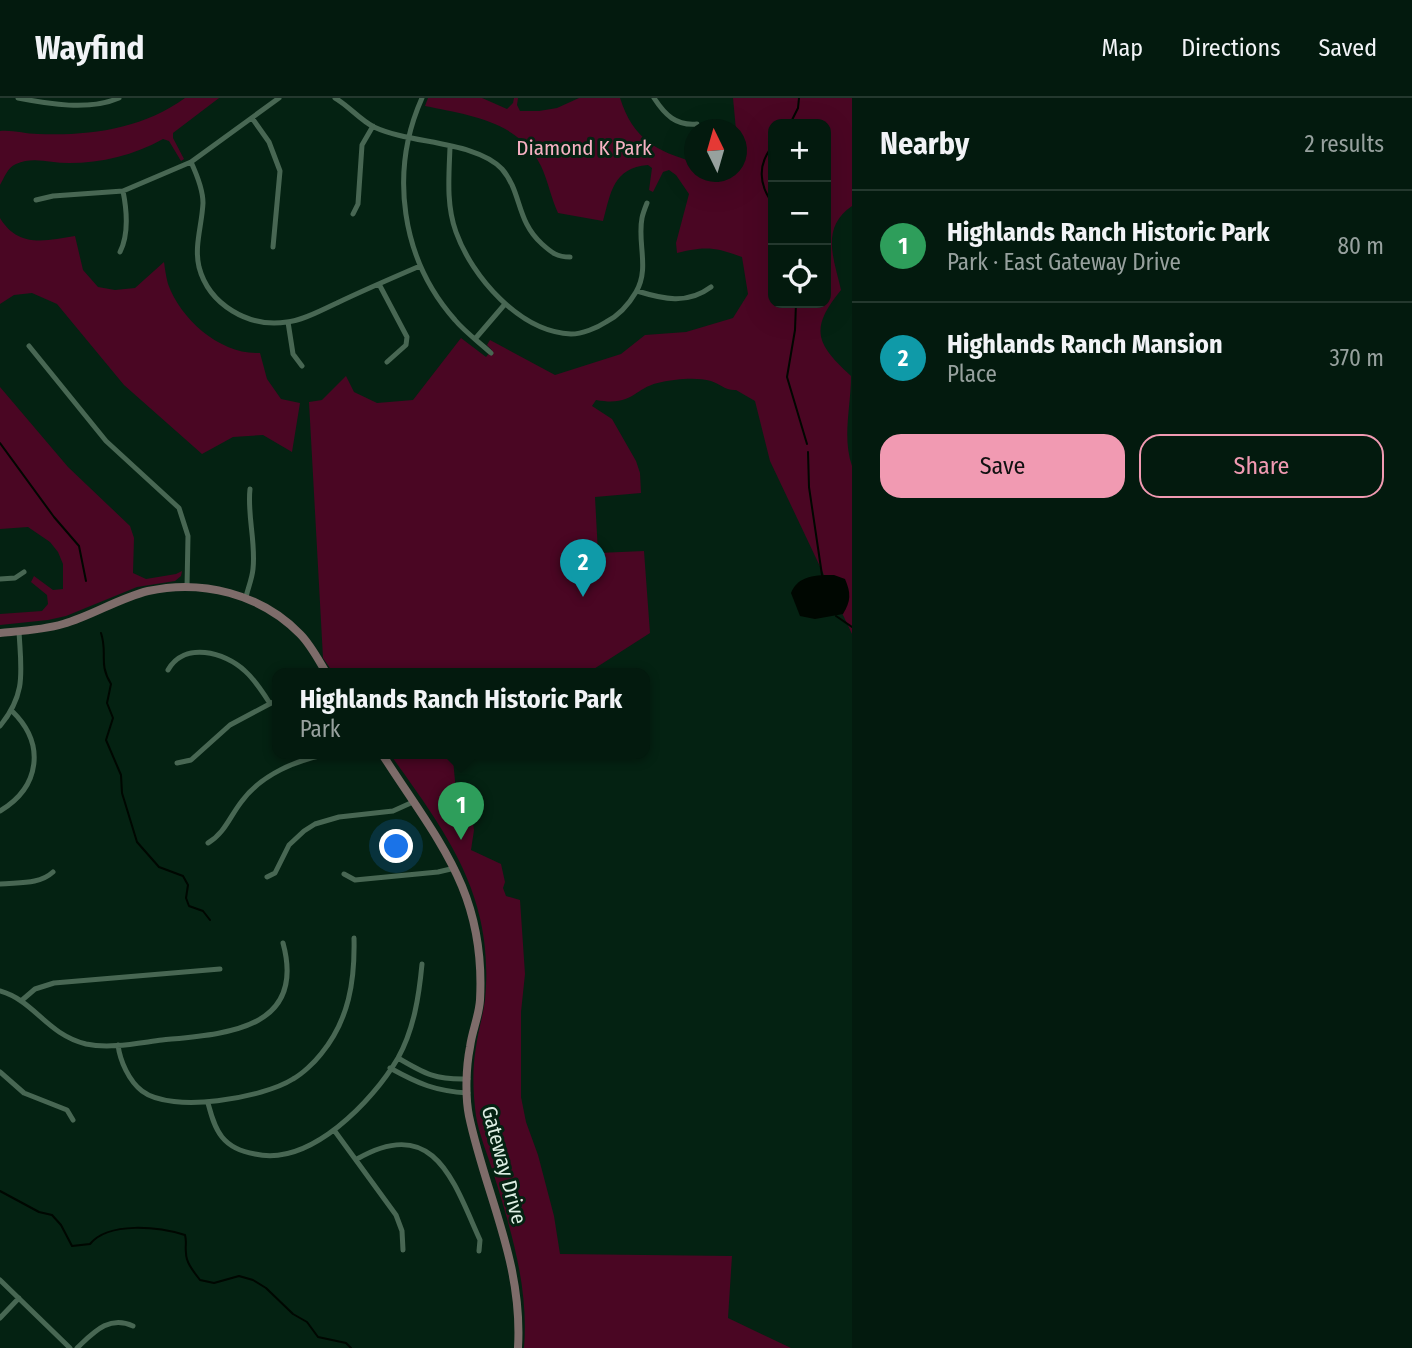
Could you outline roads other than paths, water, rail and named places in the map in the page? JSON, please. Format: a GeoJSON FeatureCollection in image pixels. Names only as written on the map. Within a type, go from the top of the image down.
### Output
{"type":"FeatureCollection","features":[{"type":"Feature","properties":{"kind":"street"},"geometry":{"type":"LineString","coordinates":[[18,98],[87,104],[119,98]]}},
{"type":"Feature","properties":{"kind":"street"},"geometry":{"type":"LineString","coordinates":[[36,200],[53,196],[123,191],[191,163],[279,98]]}},
{"type":"Feature","properties":{"kind":"street"},"geometry":{"type":"LineString","coordinates":[[335,98],[373,126],[408,138],[474,151],[501,169],[511,183],[524,222],[534,237],[556,257],[570,257]]}},
{"type":"Feature","properties":{"kind":"street"},"geometry":{"type":"LineString","coordinates":[[422,98],[408,138],[403,172],[404,202],[410,236],[420,266],[440,301],[455,320],[491,353]]}},
{"type":"Feature","properties":{"kind":"street"},"geometry":{"type":"LineString","coordinates":[[654,98],[665,114],[684,124]]}},
{"type":"Feature","properties":{"kind":"street"},"geometry":{"type":"LineString","coordinates":[[252,118],[269,142],[280,171],[273,247]]}},
{"type":"Feature","properties":{"kind":"street"},"geometry":{"type":"LineString","coordinates":[[353,214],[358,204],[362,145],[373,126]]}},
{"type":"Feature","properties":{"kind":"street"},"geometry":{"type":"LineString","coordinates":[[450,147],[448,189],[456,232],[476,272],[505,304],[534,324],[572,334],[596,328],[617,316],[637,291],[645,265],[641,220],[647,203]]}},
{"type":"Feature","properties":{"kind":"street"},"geometry":{"type":"LineString","coordinates":[[191,163],[199,179],[203,202],[197,256],[200,270],[213,294],[223,305],[243,317],[257,321],[288,322],[420,266]]}},
{"type":"Feature","properties":{"kind":"street"},"geometry":{"type":"LineString","coordinates":[[120,252],[125,241],[126,206],[123,191]]}},
{"type":"Feature","properties":{"kind":"street"},"geometry":{"type":"LineString","coordinates":[[379,284],[407,337],[406,345],[387,362]]}},
{"type":"Feature","properties":{"kind":"street"},"geometry":{"type":"LineString","coordinates":[[637,291],[667,300],[701,295],[711,287]]}},
{"type":"Feature","properties":{"kind":"street"},"geometry":{"type":"LineString","coordinates":[[475,338],[505,304]]}},
{"type":"Feature","properties":{"kind":"street"},"geometry":{"type":"LineString","coordinates":[[288,322],[293,354],[302,366]]}},
{"type":"Feature","properties":{"kind":"street"},"geometry":{"type":"LineString","coordinates":[[29,346],[106,441],[179,508],[188,536],[187,586]]}},
{"type":"Feature","properties":{"kind":"street"},"geometry":{"type":"LineString","coordinates":[[246,597],[253,569],[252,528],[248,504],[250,489]]}},
{"type":"Feature","properties":{"kind":"street"},"geometry":{"type":"LineString","coordinates":[[0,579],[15,578],[24,572]]}},
{"type":"Feature","properties":{"kind":"street"},"geometry":{"type":"LineString","coordinates":[[0,633],[62,625],[147,592],[187,586],[215,589],[246,597],[271,612],[301,635],[323,668]]}},
{"type":"Feature","properties":{"kind":"street"},"geometry":{"type":"LineString","coordinates":[[0,726],[12,711],[22,681],[19,631]]}},
{"type":"Feature","properties":{"kind":"street"},"geometry":{"type":"LineString","coordinates":[[168,670],[174,660],[188,653],[201,651],[220,655],[244,669],[269,702]]}},
{"type":"Feature","properties":{"kind":"street"},"geometry":{"type":"LineString","coordinates":[[177,763],[191,760],[230,725],[272,701]]}},
{"type":"Feature","properties":{"kind":"street"},"geometry":{"type":"LineString","coordinates":[[0,811],[28,787],[33,768],[34,752],[30,732],[12,711]]}},
{"type":"Feature","properties":{"kind":"street"},"geometry":{"type":"LineString","coordinates":[[208,843],[220,836],[243,799],[270,776],[303,759]]}},
{"type":"Feature","properties":{"kind":"street","name":"Gateway Drive"},"geometry":{"type":"LineString","coordinates":[[385,759],[440,839],[472,912],[480,959],[480,1003],[469,1049],[469,1113],[511,1256],[520,1323],[519,1348]]}},
{"type":"Feature","properties":{"kind":"street"},"geometry":{"type":"LineString","coordinates":[[267,877],[275,873],[289,845],[315,824],[339,817],[393,811],[413,802]]}},
{"type":"Feature","properties":{"kind":"street"},"geometry":{"type":"LineString","coordinates":[[344,874],[355,880],[455,868]]}},
{"type":"Feature","properties":{"kind":"street"},"geometry":{"type":"LineString","coordinates":[[0,884],[36,881],[53,872]]}},
{"type":"Feature","properties":{"kind":"street"},"geometry":{"type":"LineString","coordinates":[[118,1045],[120,1058],[143,1092],[171,1102],[208,1102],[260,1094],[293,1079],[320,1055],[340,1026],[349,1003],[355,971],[354,938]]}},
{"type":"Feature","properties":{"kind":"street"},"geometry":{"type":"LineString","coordinates":[[0,991],[21,1001],[63,1036],[89,1045],[118,1045],[227,1033],[257,1022],[277,1004],[287,988],[289,963],[283,943]]}},
{"type":"Feature","properties":{"kind":"street"},"geometry":{"type":"LineString","coordinates":[[208,1102],[223,1139],[242,1152],[266,1157],[286,1154],[309,1145],[334,1130],[361,1107],[398,1058],[411,1027],[422,964]]}},
{"type":"Feature","properties":{"kind":"street"},"geometry":{"type":"LineString","coordinates":[[21,1001],[35,989],[54,982],[220,969]]}},
{"type":"Feature","properties":{"kind":"street"},"geometry":{"type":"LineString","coordinates":[[398,1058],[421,1072],[444,1080],[468,1079]]}},
{"type":"Feature","properties":{"kind":"street"},"geometry":{"type":"LineString","coordinates":[[390,1068],[424,1086],[443,1092],[468,1093]]}},
{"type":"Feature","properties":{"kind":"street"},"geometry":{"type":"LineString","coordinates":[[0,1072],[24,1093],[67,1110],[73,1120]]}},
{"type":"Feature","properties":{"kind":"street"},"geometry":{"type":"LineString","coordinates":[[334,1130],[396,1214],[402,1231],[403,1250]]}},
{"type":"Feature","properties":{"kind":"street"},"geometry":{"type":"LineString","coordinates":[[357,1159],[388,1144],[402,1144],[432,1156],[451,1177],[480,1240],[479,1251]]}},
{"type":"Feature","properties":{"kind":"street"},"geometry":{"type":"LineString","coordinates":[[0,1280],[70,1348]]}},
{"type":"Feature","properties":{"kind":"street"},"geometry":{"type":"LineString","coordinates":[[0,1318],[19,1298]]}},
{"type":"Feature","properties":{"kind":"street"},"geometry":{"type":"LineString","coordinates":[[77,1348],[96,1330],[108,1324],[121,1320],[133,1326]]}},
{"type":"Feature","properties":{"kind":"waterway"},"geometry":{"type":"LineString","coordinates":[[792,119],[799,98]]}},
{"type":"Feature","properties":{"kind":"waterway"},"geometry":{"type":"LineString","coordinates":[[768,152],[762,167],[768,197]]}},
{"type":"Feature","properties":{"kind":"waterway"},"geometry":{"type":"LineString","coordinates":[[796,308],[787,377],[807,444]]}},
{"type":"Feature","properties":{"kind":"waterway"},"geometry":{"type":"LineString","coordinates":[[0,443],[54,517],[79,546],[86,581]]}},
{"type":"Feature","properties":{"kind":"waterway"},"geometry":{"type":"LineString","coordinates":[[808,452],[809,487],[822,575]]}},
{"type":"Feature","properties":{"kind":"waterway"},"geometry":{"type":"LineString","coordinates":[[836,616],[852,627]]}},
{"type":"Feature","properties":{"kind":"waterway"},"geometry":{"type":"LineString","coordinates":[[101,633],[105,670],[111,684],[107,703],[113,718],[106,740],[121,775],[122,793],[137,842],[159,867],[183,876],[188,885],[186,898],[189,906],[203,911],[210,920]]}},
{"type":"Feature","properties":{"kind":"waterway"},"geometry":{"type":"LineString","coordinates":[[0,1191],[39,1212],[52,1215],[61,1225],[72,1246],[90,1244],[98,1237],[122,1229],[149,1228],[185,1235],[187,1260],[200,1280],[214,1283],[239,1276],[253,1280],[266,1288],[293,1314],[307,1322],[318,1337],[346,1343],[351,1348]]}},
{"type":"Feature","properties":{"kind":"place","name":"Highlands Ranch Mansion"},"geometry":{"type":"Point","coordinates":[583,597]}},
{"type":"Feature","properties":{"kind":"place","name":"Highlands Ranch Historic Park"},"geometry":{"type":"Point","coordinates":[461,840]}},
{"type":"Feature","properties":{"kind":"park label","name":"Diamond K Park"},"geometry":{"type":"Point","coordinates":[584,148]}}]}
